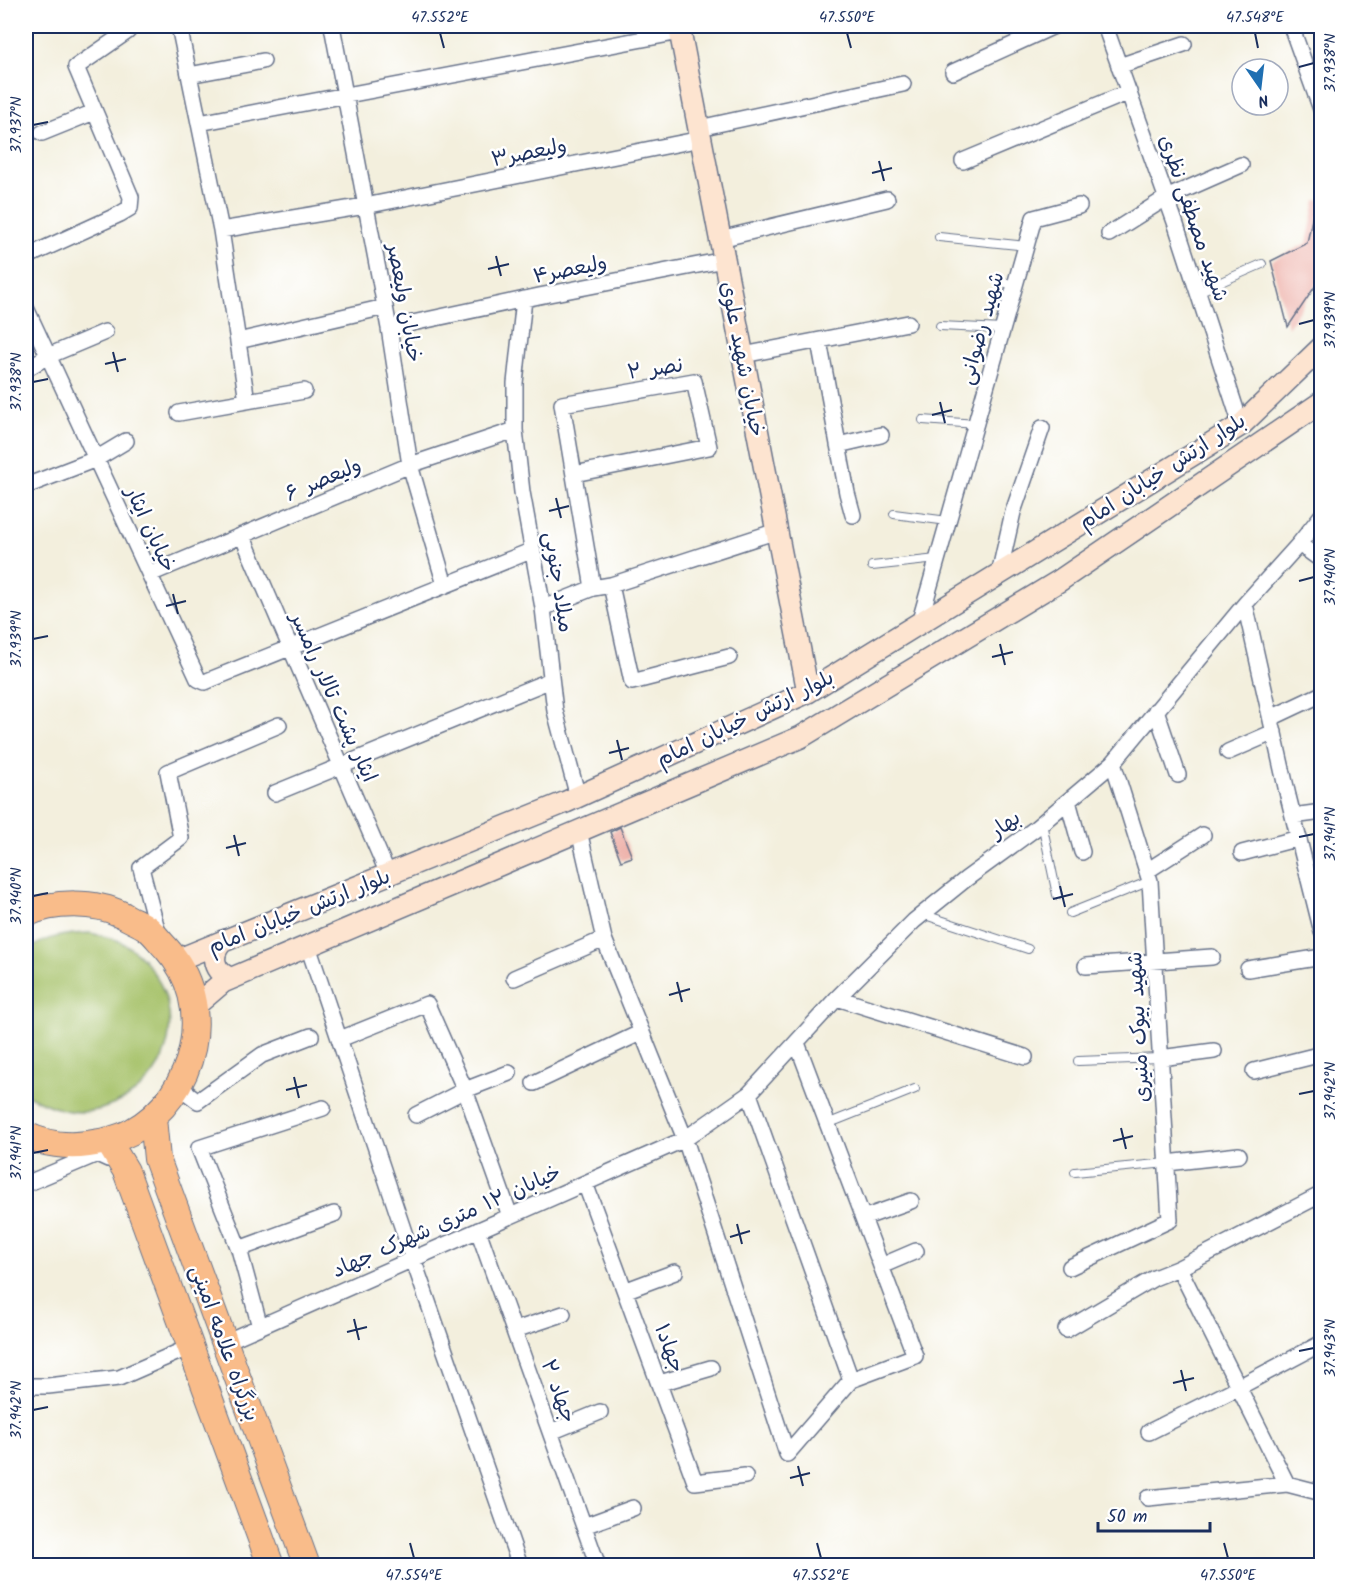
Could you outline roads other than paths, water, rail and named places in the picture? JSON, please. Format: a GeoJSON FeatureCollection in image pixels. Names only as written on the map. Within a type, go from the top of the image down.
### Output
{"type":"FeatureCollection","features":[{"type":"Feature","properties":{"kind":"highway"},"geometry":{"type":"LineString","coordinates":[[26,914],[70,904],[111,909],[149,929],[177,960],[188,982],[195,1006],[195,1037],[188,1067],[174,1095],[153,1118],[131,1132],[108,1141],[71,1146],[35,1140],[26,1135]]}},
{"type":"Feature","properties":{"kind":"highway","name":"بزرگراه علامه امینی"},"geometry":{"type":"LineString","coordinates":[[153,1118],[157,1159],[307,1566]]}},
{"type":"Feature","properties":{"kind":"highway","name":"بزرگراه علامه امینی"},"geometry":{"type":"LineString","coordinates":[[108,1141],[125,1169],[271,1566]]}},
{"type":"Feature","properties":{"kind":"highway"},"geometry":{"type":"LineString","coordinates":[[125,1169],[129,1160],[137,1153],[148,1153],[157,1159]]}},
{"type":"Feature","properties":{"kind":"main road","name":"خیابان شهید علوی"},"geometry":{"type":"LineString","coordinates":[[680,28],[808,692]]}},
{"type":"Feature","properties":{"kind":"main road","name":"بلوار ارتش خیابان امام"},"geometry":{"type":"LineString","coordinates":[[177,960],[578,797],[808,692],[1241,425],[1322,347]]}},
{"type":"Feature","properties":{"kind":"main road","name":"بلوار ارتش خیابان امام"},"geometry":{"type":"LineString","coordinates":[[195,1006],[223,982],[232,978],[801,737],[1059,580],[1322,402]]}},
{"type":"Feature","properties":{"kind":"main road"},"geometry":{"type":"LineString","coordinates":[[223,941],[216,950],[214,962],[219,972],[232,978]]}},
{"type":"Feature","properties":{"kind":"street"},"geometry":{"type":"LineString","coordinates":[[179,26],[221,230],[247,401]]}},
{"type":"Feature","properties":{"kind":"street","name":"خیابان ولیعصر"},"geometry":{"type":"LineString","coordinates":[[332,26],[389,328],[410,465],[445,585]]}},
{"type":"Feature","properties":{"kind":"street"},"geometry":{"type":"LineString","coordinates":[[953,72],[1053,26]]}},
{"type":"Feature","properties":{"kind":"street","name":"شهید مصطفی نظری"},"geometry":{"type":"LineString","coordinates":[[1105,26],[1166,198],[1241,425]]}},
{"type":"Feature","properties":{"kind":"street"},"geometry":{"type":"LineString","coordinates":[[1291,26],[1315,72],[1322,112]]}},
{"type":"Feature","properties":{"kind":"street"},"geometry":{"type":"LineString","coordinates":[[199,123],[680,28]]}},
{"type":"Feature","properties":{"kind":"street"},"geometry":{"type":"LineString","coordinates":[[26,257],[130,208],[131,197],[76,67],[128,31]]}},
{"type":"Feature","properties":{"kind":"street"},"geometry":{"type":"LineString","coordinates":[[1119,66],[1184,44]]}},
{"type":"Feature","properties":{"kind":"street"},"geometry":{"type":"LineString","coordinates":[[189,75],[263,60]]}},
{"type":"Feature","properties":{"kind":"street","name":"ولیعصر۳"},"geometry":{"type":"LineString","coordinates":[[221,230],[365,206],[700,134],[903,84]]}},
{"type":"Feature","properties":{"kind":"street"},"geometry":{"type":"LineString","coordinates":[[963,161],[1129,92]]}},
{"type":"Feature","properties":{"kind":"street"},"geometry":{"type":"LineString","coordinates":[[42,133],[94,112]]}},
{"type":"Feature","properties":{"kind":"street"},"geometry":{"type":"LineString","coordinates":[[1109,234],[1166,198],[1241,165]]}},
{"type":"Feature","properties":{"kind":"street"},"geometry":{"type":"LineString","coordinates":[[720,239],[887,199]]}},
{"type":"Feature","properties":{"kind":"street","name":"شهید رضوانی"},"geometry":{"type":"LineString","coordinates":[[919,624],[1034,218],[1079,206]]}},
{"type":"Feature","properties":{"kind":"street","name":"ولیعصر۴"},"geometry":{"type":"LineString","coordinates":[[389,328],[724,260]]}},
{"type":"Feature","properties":{"kind":"street","name":"میلاد جنوبی"},"geometry":{"type":"LineString","coordinates":[[524,299],[515,383],[515,430],[522,492],[543,608],[555,711],[578,797]]}},
{"type":"Feature","properties":{"kind":"street"},"geometry":{"type":"LineString","coordinates":[[238,341],[385,307]]}},
{"type":"Feature","properties":{"kind":"street","name":"خیابان ایثار"},"geometry":{"type":"LineString","coordinates":[[26,308],[198,679],[205,681],[213,679],[289,647]]}},
{"type":"Feature","properties":{"kind":"street"},"geometry":{"type":"LineString","coordinates":[[743,355],[908,323]]}},
{"type":"Feature","properties":{"kind":"street"},"geometry":{"type":"LineString","coordinates":[[26,369],[48,356],[105,332]]}},
{"type":"Feature","properties":{"kind":"street"},"geometry":{"type":"LineString","coordinates":[[819,341],[853,515]]}},
{"type":"Feature","properties":{"kind":"street","name":"نصر ۲"},"geometry":{"type":"LineString","coordinates":[[574,474],[709,447],[694,381],[562,404],[593,588]]}},
{"type":"Feature","properties":{"kind":"street"},"geometry":{"type":"LineString","coordinates":[[179,413],[304,391]]}},
{"type":"Feature","properties":{"kind":"street"},"geometry":{"type":"LineString","coordinates":[[999,574],[1013,512],[1042,428]]}},
{"type":"Feature","properties":{"kind":"street","name":"ولیعصر ۶"},"geometry":{"type":"LineString","coordinates":[[150,574],[410,465],[515,430]]}},
{"type":"Feature","properties":{"kind":"street"},"geometry":{"type":"LineString","coordinates":[[838,445],[881,435]]}},
{"type":"Feature","properties":{"kind":"street"},"geometry":{"type":"LineString","coordinates":[[26,486],[96,459],[126,441]]}},
{"type":"Feature","properties":{"kind":"street","name":"بهار"},"geometry":{"type":"LineString","coordinates":[[685,1139],[748,1094],[797,1044],[837,998],[922,914],[1042,823],[1113,763],[1322,515]]}},
{"type":"Feature","properties":{"kind":"street"},"geometry":{"type":"LineString","coordinates":[[543,608],[593,588],[611,585],[777,531]]}},
{"type":"Feature","properties":{"kind":"street","name":"ایثار پشت تالار رامسر"},"geometry":{"type":"LineString","coordinates":[[242,535],[388,874]]}},
{"type":"Feature","properties":{"kind":"street"},"geometry":{"type":"LineString","coordinates":[[1299,544],[1317,557]]}},
{"type":"Feature","properties":{"kind":"street"},"geometry":{"type":"LineString","coordinates":[[289,647],[533,550]]}},
{"type":"Feature","properties":{"kind":"street"},"geometry":{"type":"LineString","coordinates":[[611,585],[632,682],[729,657]]}},
{"type":"Feature","properties":{"kind":"street"},"geometry":{"type":"LineString","coordinates":[[1245,604],[1293,816],[1318,902],[1322,932]]}},
{"type":"Feature","properties":{"kind":"street"},"geometry":{"type":"LineString","coordinates":[[275,793],[551,680]]}},
{"type":"Feature","properties":{"kind":"street"},"geometry":{"type":"LineString","coordinates":[[1228,753],[1322,694]]}},
{"type":"Feature","properties":{"kind":"street"},"geometry":{"type":"LineString","coordinates":[[1156,710],[1178,775]]}},
{"type":"Feature","properties":{"kind":"street"},"geometry":{"type":"LineString","coordinates":[[160,941],[141,868],[181,838],[168,772],[279,725]]}},
{"type":"Feature","properties":{"kind":"street","name":"شهید بیوک منیری"},"geometry":{"type":"LineString","coordinates":[[1070,1267],[1170,1220],[1149,876],[1113,763]]}},
{"type":"Feature","properties":{"kind":"street"},"geometry":{"type":"LineString","coordinates":[[1068,801],[1082,852]]}},
{"type":"Feature","properties":{"kind":"street"},"geometry":{"type":"LineString","coordinates":[[1293,816],[1322,812]]}},
{"type":"Feature","properties":{"kind":"street"},"geometry":{"type":"LineString","coordinates":[[579,831],[604,939],[685,1139],[787,1454],[851,1380],[915,1356],[797,1044]]}},
{"type":"Feature","properties":{"kind":"street"},"geometry":{"type":"LineString","coordinates":[[1149,876],[1203,835]]}},
{"type":"Feature","properties":{"kind":"street"},"geometry":{"type":"LineString","coordinates":[[1242,853],[1299,838]]}},
{"type":"Feature","properties":{"kind":"street"},"geometry":{"type":"LineString","coordinates":[[514,978],[604,939]]}},
{"type":"Feature","properties":{"kind":"street"},"geometry":{"type":"LineString","coordinates":[[308,946],[413,1259],[520,1566]]}},
{"type":"Feature","properties":{"kind":"street"},"geometry":{"type":"LineString","coordinates":[[1086,966],[1212,957]]}},
{"type":"Feature","properties":{"kind":"street"},"geometry":{"type":"LineString","coordinates":[[1248,969],[1322,957]]}},
{"type":"Feature","properties":{"kind":"street"},"geometry":{"type":"LineString","coordinates":[[837,998],[1025,1057]]}},
{"type":"Feature","properties":{"kind":"street"},"geometry":{"type":"LineString","coordinates":[[340,1039],[427,1004],[465,1090],[510,1216]]}},
{"type":"Feature","properties":{"kind":"street"},"geometry":{"type":"LineString","coordinates":[[534,1083],[642,1032]]}},
{"type":"Feature","properties":{"kind":"street"},"geometry":{"type":"LineString","coordinates":[[178,1086],[198,1101],[262,1055],[310,1036]]}},
{"type":"Feature","properties":{"kind":"street"},"geometry":{"type":"LineString","coordinates":[[1160,1058],[1215,1051]]}},
{"type":"Feature","properties":{"kind":"street"},"geometry":{"type":"LineString","coordinates":[[1254,1071],[1322,1054]]}},
{"type":"Feature","properties":{"kind":"street"},"geometry":{"type":"LineString","coordinates":[[416,1115],[465,1090],[509,1073]]}},
{"type":"Feature","properties":{"kind":"street"},"geometry":{"type":"LineString","coordinates":[[748,1094],[851,1380]]}},
{"type":"Feature","properties":{"kind":"street"},"geometry":{"type":"LineString","coordinates":[[261,1326],[239,1249],[199,1148],[323,1108]]}},
{"type":"Feature","properties":{"kind":"street","name":"خیابان ۱۲ متری شهرک جهاد"},"geometry":{"type":"LineString","coordinates":[[225,1342],[685,1139]]}},
{"type":"Feature","properties":{"kind":"street"},"geometry":{"type":"LineString","coordinates":[[26,1185],[97,1154],[125,1169]]}},
{"type":"Feature","properties":{"kind":"street"},"geometry":{"type":"LineString","coordinates":[[1167,1162],[1239,1155]]}},
{"type":"Feature","properties":{"kind":"street","name":"جهاد۱"},"geometry":{"type":"LineString","coordinates":[[585,1183],[627,1290],[696,1482],[745,1476]]}},
{"type":"Feature","properties":{"kind":"street"},"geometry":{"type":"LineString","coordinates":[[1066,1330],[1154,1278],[1179,1268],[1322,1194]]}},
{"type":"Feature","properties":{"kind":"street"},"geometry":{"type":"LineString","coordinates":[[863,1218],[911,1201]]}},
{"type":"Feature","properties":{"kind":"street"},"geometry":{"type":"LineString","coordinates":[[239,1249],[334,1214]]}},
{"type":"Feature","properties":{"kind":"street","name":"جهاد ۲"},"geometry":{"type":"LineString","coordinates":[[478,1230],[598,1566]]}},
{"type":"Feature","properties":{"kind":"street"},"geometry":{"type":"LineString","coordinates":[[881,1266],[916,1251]]}},
{"type":"Feature","properties":{"kind":"street"},"geometry":{"type":"LineString","coordinates":[[1179,1268],[1287,1484]]}},
{"type":"Feature","properties":{"kind":"street"},"geometry":{"type":"LineString","coordinates":[[627,1290],[675,1272]]}},
{"type":"Feature","properties":{"kind":"street"},"geometry":{"type":"LineString","coordinates":[[515,1330],[563,1314]]}},
{"type":"Feature","properties":{"kind":"street"},"geometry":{"type":"LineString","coordinates":[[1149,1432],[1322,1343]]}},
{"type":"Feature","properties":{"kind":"street"},"geometry":{"type":"LineString","coordinates":[[26,1386],[119,1378],[190,1347]]}},
{"type":"Feature","properties":{"kind":"street"},"geometry":{"type":"LineString","coordinates":[[660,1383],[711,1368]]}},
{"type":"Feature","properties":{"kind":"street"},"geometry":{"type":"LineString","coordinates":[[551,1432],[600,1412]]}},
{"type":"Feature","properties":{"kind":"street"},"geometry":{"type":"LineString","coordinates":[[1148,1498],[1287,1484],[1322,1493]]}},
{"type":"Feature","properties":{"kind":"street"},"geometry":{"type":"LineString","coordinates":[[584,1526],[633,1508]]}},
{"type":"Feature","properties":{"kind":"lane"},"geometry":{"type":"LineString","coordinates":[[939,237],[1027,246]]}},
{"type":"Feature","properties":{"kind":"lane"},"geometry":{"type":"LineString","coordinates":[[1198,292],[1262,264]]}},
{"type":"Feature","properties":{"kind":"lane"},"geometry":{"type":"LineString","coordinates":[[998,281],[1015,285]]}},
{"type":"Feature","properties":{"kind":"lane"},"geometry":{"type":"LineString","coordinates":[[940,326],[1003,329]]}},
{"type":"Feature","properties":{"kind":"lane"},"geometry":{"type":"LineString","coordinates":[[923,420],[976,424]]}},
{"type":"Feature","properties":{"kind":"lane"},"geometry":{"type":"LineString","coordinates":[[894,514],[948,521]]}},
{"type":"Feature","properties":{"kind":"lane"},"geometry":{"type":"LineString","coordinates":[[872,566],[937,559]]}},
{"type":"Feature","properties":{"kind":"lane"},"geometry":{"type":"LineString","coordinates":[[1042,823],[1057,895]]}},
{"type":"Feature","properties":{"kind":"lane"},"geometry":{"type":"LineString","coordinates":[[1070,913],[1149,876]]}},
{"type":"Feature","properties":{"kind":"lane"},"geometry":{"type":"LineString","coordinates":[[922,914],[1028,949]]}},
{"type":"Feature","properties":{"kind":"lane"},"geometry":{"type":"LineString","coordinates":[[1078,1061],[1160,1058]]}},
{"type":"Feature","properties":{"kind":"lane"},"geometry":{"type":"LineString","coordinates":[[827,1124],[915,1089]]}},
{"type":"Feature","properties":{"kind":"lane"},"geometry":{"type":"LineString","coordinates":[[1074,1172],[1167,1162]]}}]}
